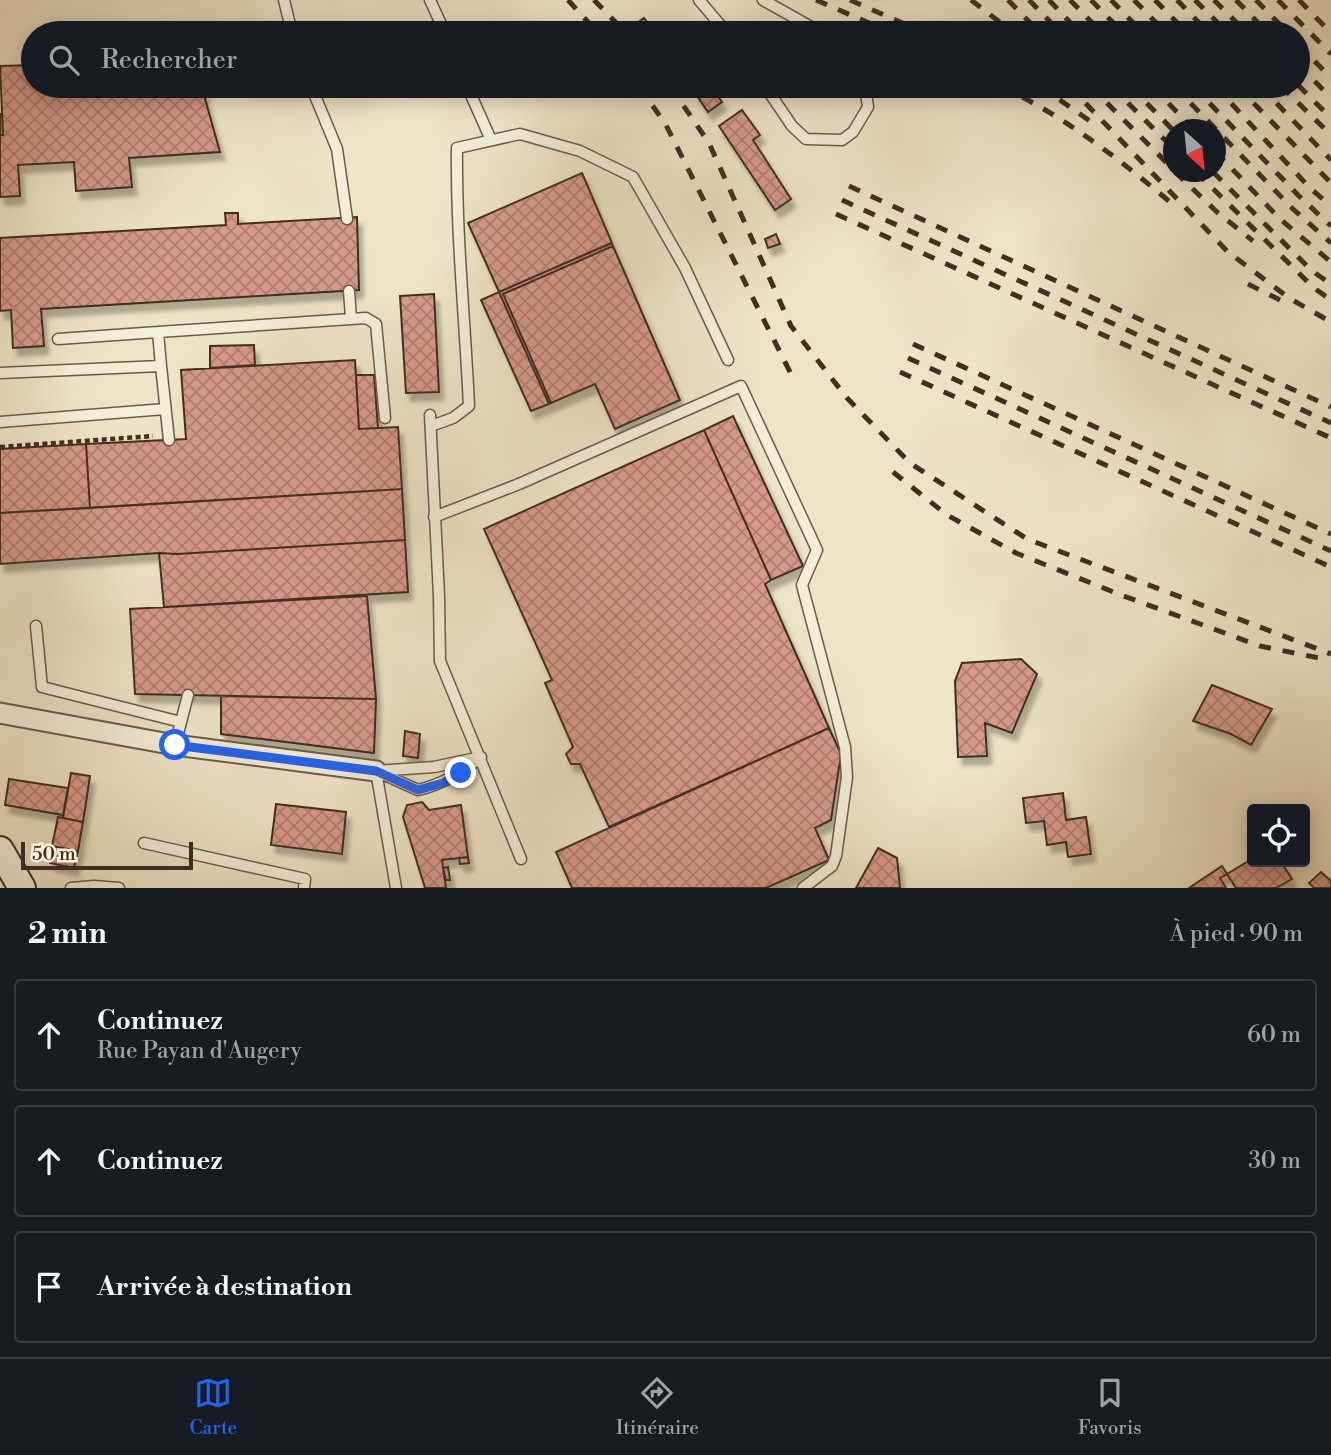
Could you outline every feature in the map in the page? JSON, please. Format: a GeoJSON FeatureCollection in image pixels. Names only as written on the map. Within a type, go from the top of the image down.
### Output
{"type":"FeatureCollection","features":[{"type":"Feature","properties":{"kind":"street"},"geometry":{"type":"LineString","coordinates":[[0,713],[175,745],[376,771]]}},
{"type":"Feature","properties":{"kind":"street"},"geometry":{"type":"LineString","coordinates":[[0,851],[22,888]]}},
{"type":"Feature","properties":{"kind":"lane"},"geometry":{"type":"LineString","coordinates":[[284,0],[289,21]]}},
{"type":"Feature","properties":{"kind":"lane"},"geometry":{"type":"LineString","coordinates":[[430,0],[439,21]]}},
{"type":"Feature","properties":{"kind":"lane"},"geometry":{"type":"LineString","coordinates":[[699,0],[717,21]]}},
{"type":"Feature","properties":{"kind":"lane"},"geometry":{"type":"LineString","coordinates":[[763,0],[801,21]]}},
{"type":"Feature","properties":{"kind":"lane"},"geometry":{"type":"LineString","coordinates":[[316,98],[337,149],[347,219]]}},
{"type":"Feature","properties":{"kind":"lane"},"geometry":{"type":"LineString","coordinates":[[472,98],[491,140]]}},
{"type":"Feature","properties":{"kind":"lane"},"geometry":{"type":"LineString","coordinates":[[773,98],[792,126],[806,139],[842,140],[853,132],[868,107],[867,98]]}},
{"type":"Feature","properties":{"kind":"lane"},"geometry":{"type":"LineString","coordinates":[[521,859],[440,662],[430,421],[453,418],[469,406],[465,303],[456,208],[457,148],[520,134],[580,151],[633,177],[685,268],[728,360]]}},
{"type":"Feature","properties":{"kind":"lane"},"geometry":{"type":"LineString","coordinates":[[349,291],[351,318]]}},
{"type":"Feature","properties":{"kind":"lane"},"geometry":{"type":"LineString","coordinates":[[58,338],[366,318],[376,324],[385,418]]}},
{"type":"Feature","properties":{"kind":"lane"},"geometry":{"type":"LineString","coordinates":[[158,332],[168,437]]}},
{"type":"Feature","properties":{"kind":"lane"},"geometry":{"type":"LineString","coordinates":[[0,373],[161,366]]}},
{"type":"Feature","properties":{"kind":"lane"},"geometry":{"type":"LineString","coordinates":[[434,517],[519,484],[741,386],[817,550],[802,585],[845,747],[847,777],[836,856],[832,866],[803,888]]}},
{"type":"Feature","properties":{"kind":"lane"},"geometry":{"type":"LineString","coordinates":[[0,422],[165,409]]}},
{"type":"Feature","properties":{"kind":"lane"},"geometry":{"type":"LineString","coordinates":[[36,626],[42,687],[181,722]]}},
{"type":"Feature","properties":{"kind":"lane"},"geometry":{"type":"LineString","coordinates":[[175,745],[188,695]]}},
{"type":"Feature","properties":{"kind":"lane"},"geometry":{"type":"LineString","coordinates":[[376,771],[434,767],[481,757]]}},
{"type":"Feature","properties":{"kind":"lane"},"geometry":{"type":"LineString","coordinates":[[376,771],[418,790],[443,783],[481,757]]}},
{"type":"Feature","properties":{"kind":"lane"},"geometry":{"type":"LineString","coordinates":[[376,771],[398,886]]}},
{"type":"Feature","properties":{"kind":"lane"},"geometry":{"type":"LineString","coordinates":[[144,843],[305,879],[304,888]]}},
{"type":"Feature","properties":{"kind":"lane"},"geometry":{"type":"LineString","coordinates":[[71,888],[118,888]]}},
{"type":"Feature","properties":{"kind":"path"},"geometry":{"type":"LineString","coordinates":[[0,447],[168,437]]}},
{"type":"Feature","properties":{"kind":"building"},"geometry":{"type":"Polygon","coordinates":[[[21,65],[21,98],[205,98],[220,152],[129,158],[132,187],[76,191],[74,162],[18,165],[20,196],[0,197],[0,135],[3,135],[0,66],[21,65]]]}},
{"type":"Feature","properties":{"kind":"building"},"geometry":{"type":"Polygon","coordinates":[[[698,98],[719,98],[722,102],[708,112],[698,98]]]}},
{"type":"Feature","properties":{"kind":"building"},"geometry":{"type":"Polygon","coordinates":[[[742,110],[760,135],[753,140],[791,199],[775,210],[719,126],[742,110]]]}},
{"type":"Feature","properties":{"kind":"building"},"geometry":{"type":"Polygon","coordinates":[[[2,113],[3,135],[0,135],[0,114],[2,113]]]}},
{"type":"Feature","properties":{"kind":"building"},"geometry":{"type":"Polygon","coordinates":[[[582,173],[612,243],[499,292],[468,223],[582,173]]]}},
{"type":"Feature","properties":{"kind":"building"},"geometry":{"type":"Polygon","coordinates":[[[225,213],[238,213],[238,224],[357,217],[359,290],[41,309],[44,346],[13,348],[11,310],[0,311],[0,238],[226,225],[225,213]]]}},
{"type":"Feature","properties":{"kind":"building"},"geometry":{"type":"Polygon","coordinates":[[[776,234],[780,244],[768,248],[765,239],[776,234]]]}},
{"type":"Feature","properties":{"kind":"building"},"geometry":{"type":"Polygon","coordinates":[[[611,243],[613,246],[503,294],[551,403],[549,404],[499,292],[611,243]]]}},
{"type":"Feature","properties":{"kind":"building"},"geometry":{"type":"Polygon","coordinates":[[[613,246],[680,400],[615,429],[595,384],[551,403],[503,294],[613,246]]]}},
{"type":"Feature","properties":{"kind":"building"},"geometry":{"type":"Polygon","coordinates":[[[499,292],[549,404],[531,411],[481,300],[499,292]]]}},
{"type":"Feature","properties":{"kind":"building"},"geometry":{"type":"Polygon","coordinates":[[[434,294],[439,392],[406,393],[400,296],[434,294]]]}},
{"type":"Feature","properties":{"kind":"building"},"geometry":{"type":"Polygon","coordinates":[[[254,345],[255,365],[210,368],[210,346],[254,345]]]}},
{"type":"Feature","properties":{"kind":"building"},"geometry":{"type":"Polygon","coordinates":[[[355,360],[359,429],[398,427],[402,489],[90,508],[86,444],[186,439],[181,370],[355,360]]]}},
{"type":"Feature","properties":{"kind":"building"},"geometry":{"type":"Polygon","coordinates":[[[356,375],[374,375],[378,428],[359,429],[356,375]]]}},
{"type":"Feature","properties":{"kind":"building"},"geometry":{"type":"Polygon","coordinates":[[[733,416],[803,566],[771,580],[704,430],[733,416]]]}},
{"type":"Feature","properties":{"kind":"building"},"geometry":{"type":"Polygon","coordinates":[[[704,430],[771,580],[765,584],[829,728],[609,827],[580,764],[571,764],[566,754],[573,747],[545,683],[552,680],[484,529],[704,430]]]}},
{"type":"Feature","properties":{"kind":"building"},"geometry":{"type":"Polygon","coordinates":[[[86,444],[90,508],[0,513],[0,449],[86,444]]]}},
{"type":"Feature","properties":{"kind":"building"},"geometry":{"type":"Polygon","coordinates":[[[402,489],[405,540],[0,564],[0,513],[402,489]]]}},
{"type":"Feature","properties":{"kind":"building"},"geometry":{"type":"Polygon","coordinates":[[[405,540],[408,592],[164,607],[159,553],[405,540]]]}},
{"type":"Feature","properties":{"kind":"building"},"geometry":{"type":"Polygon","coordinates":[[[367,596],[376,699],[135,694],[130,609],[367,596]]]}},
{"type":"Feature","properties":{"kind":"building"},"geometry":{"type":"Polygon","coordinates":[[[1021,659],[1037,674],[1012,733],[985,723],[987,756],[958,757],[955,681],[962,663],[1021,659]]]}},
{"type":"Feature","properties":{"kind":"building"},"geometry":{"type":"Polygon","coordinates":[[[1212,685],[1272,709],[1251,745],[1231,734],[1193,721],[1212,685]]]}},
{"type":"Feature","properties":{"kind":"building"},"geometry":{"type":"Polygon","coordinates":[[[221,696],[376,699],[374,753],[221,734],[221,696]]]}},
{"type":"Feature","properties":{"kind":"building"},"geometry":{"type":"Polygon","coordinates":[[[829,728],[841,754],[831,820],[815,828],[829,860],[766,888],[572,888],[556,852],[829,728]]]}},
{"type":"Feature","properties":{"kind":"building"},"geometry":{"type":"Polygon","coordinates":[[[405,731],[420,734],[418,758],[403,756],[405,731]]]}},
{"type":"Feature","properties":{"kind":"building"},"geometry":{"type":"Polygon","coordinates":[[[71,773],[90,776],[83,822],[63,818],[71,773]]]}},
{"type":"Feature","properties":{"kind":"building"},"geometry":{"type":"Polygon","coordinates":[[[9,779],[68,788],[63,815],[5,805],[9,779]]]}},
{"type":"Feature","properties":{"kind":"building"},"geometry":{"type":"Polygon","coordinates":[[[1063,793],[1066,820],[1086,817],[1091,854],[1068,857],[1066,842],[1047,845],[1044,821],[1026,823],[1023,798],[1063,793]]]}},
{"type":"Feature","properties":{"kind":"building"},"geometry":{"type":"Polygon","coordinates":[[[422,802],[429,810],[461,805],[468,857],[442,860],[446,888],[425,888],[403,817],[407,805],[422,802]]]}},
{"type":"Feature","properties":{"kind":"building"},"geometry":{"type":"Polygon","coordinates":[[[276,804],[346,812],[342,854],[271,845],[276,804]]]}},
{"type":"Feature","properties":{"kind":"building"},"geometry":{"type":"Polygon","coordinates":[[[58,817],[83,822],[78,851],[52,846],[58,817]]]}},
{"type":"Feature","properties":{"kind":"building"},"geometry":{"type":"Polygon","coordinates":[[[52,846],[78,851],[74,868],[50,863],[52,846]]]}},
{"type":"Feature","properties":{"kind":"building"},"geometry":{"type":"Polygon","coordinates":[[[878,848],[897,858],[900,888],[856,888],[878,848]]]}},
{"type":"Feature","properties":{"kind":"building"},"geometry":{"type":"Polygon","coordinates":[[[468,857],[469,863],[460,864],[459,858],[468,857]]]}},
{"type":"Feature","properties":{"kind":"building"},"geometry":{"type":"Polygon","coordinates":[[[1247,862],[1247,867],[1284,867],[1292,879],[1276,888],[1236,888],[1227,874],[1247,862]]]}},
{"type":"Feature","properties":{"kind":"building"},"geometry":{"type":"Polygon","coordinates":[[[1222,866],[1227,874],[1220,878],[1226,888],[1189,888],[1222,866]]]}},
{"type":"Feature","properties":{"kind":"building"},"geometry":{"type":"Polygon","coordinates":[[[448,867],[450,880],[446,880],[443,868],[448,867]]]}},
{"type":"Feature","properties":{"kind":"building"},"geometry":{"type":"Polygon","coordinates":[[[1321,872],[1331,881],[1331,888],[1314,888],[1309,883],[1321,872]]]}},
{"type":"Feature","properties":{"kind":"railway"},"geometry":{"type":"LineString","coordinates":[[568,0],[587,21]]}},
{"type":"Feature","properties":{"kind":"railway"},"geometry":{"type":"LineString","coordinates":[[594,0],[614,21]]}},
{"type":"Feature","properties":{"kind":"railway"},"geometry":{"type":"LineString","coordinates":[[816,0],[864,21]]}},
{"type":"Feature","properties":{"kind":"railway"},"geometry":{"type":"LineString","coordinates":[[850,0],[898,21]]}},
{"type":"Feature","properties":{"kind":"railway"},"geometry":{"type":"LineString","coordinates":[[971,0],[998,21]]}},
{"type":"Feature","properties":{"kind":"railway"},"geometry":{"type":"LineString","coordinates":[[1008,0],[1028,21]]}},
{"type":"Feature","properties":{"kind":"railway"},"geometry":{"type":"LineString","coordinates":[[1029,0],[1049,21]]}},
{"type":"Feature","properties":{"kind":"railway"},"geometry":{"type":"LineString","coordinates":[[1049,0],[1069,21]]}},
{"type":"Feature","properties":{"kind":"railway"},"geometry":{"type":"LineString","coordinates":[[1070,0],[1090,21]]}},
{"type":"Feature","properties":{"kind":"railway"},"geometry":{"type":"LineString","coordinates":[[1091,0],[1111,21]]}},
{"type":"Feature","properties":{"kind":"railway"},"geometry":{"type":"LineString","coordinates":[[1111,0],[1131,21]]}},
{"type":"Feature","properties":{"kind":"railway"},"geometry":{"type":"LineString","coordinates":[[1134,0],[1154,21]]}},
{"type":"Feature","properties":{"kind":"railway"},"geometry":{"type":"LineString","coordinates":[[1155,0],[1175,21]]}},
{"type":"Feature","properties":{"kind":"railway"},"geometry":{"type":"LineString","coordinates":[[1177,0],[1197,21]]}},
{"type":"Feature","properties":{"kind":"railway"},"geometry":{"type":"LineString","coordinates":[[1195,0],[1216,21]]}},
{"type":"Feature","properties":{"kind":"railway"},"geometry":{"type":"LineString","coordinates":[[1214,0],[1235,21]]}},
{"type":"Feature","properties":{"kind":"railway"},"geometry":{"type":"LineString","coordinates":[[1236,0],[1256,21]]}},
{"type":"Feature","properties":{"kind":"railway"},"geometry":{"type":"LineString","coordinates":[[1256,0],[1276,21]]}},
{"type":"Feature","properties":{"kind":"railway"},"geometry":{"type":"LineString","coordinates":[[1278,0],[1299,21]]}},
{"type":"Feature","properties":{"kind":"railway"},"geometry":{"type":"LineString","coordinates":[[1299,0],[1331,33]]}},
{"type":"Feature","properties":{"kind":"railway"},"geometry":{"type":"LineString","coordinates":[[1310,33],[1331,54]]}},
{"type":"Feature","properties":{"kind":"railway"},"geometry":{"type":"LineString","coordinates":[[1310,56],[1331,78]]}},
{"type":"Feature","properties":{"kind":"railway"},"geometry":{"type":"LineString","coordinates":[[1310,76],[1331,98]]}},
{"type":"Feature","properties":{"kind":"railway"},"geometry":{"type":"LineString","coordinates":[[1310,97],[1331,118]]}},
{"type":"Feature","properties":{"kind":"railway"},"geometry":{"type":"LineString","coordinates":[[647,98],[666,125],[791,374]]}},
{"type":"Feature","properties":{"kind":"railway"},"geometry":{"type":"LineString","coordinates":[[678,98],[709,143],[791,326],[847,398],[910,463],[1027,539],[1331,654]]}},
{"type":"Feature","properties":{"kind":"railway"},"geometry":{"type":"LineString","coordinates":[[1024,98],[1089,138],[1170,202]]}},
{"type":"Feature","properties":{"kind":"railway"},"geometry":{"type":"LineString","coordinates":[[1057,98],[1097,126]]}},
{"type":"Feature","properties":{"kind":"railway"},"geometry":{"type":"LineString","coordinates":[[1080,98],[1228,252],[1289,298],[1331,322]]}},
{"type":"Feature","properties":{"kind":"railway"},"geometry":{"type":"LineString","coordinates":[[1102,98],[1163,159]]}},
{"type":"Feature","properties":{"kind":"railway"},"geometry":{"type":"LineString","coordinates":[[1123,98],[1163,138]]}},
{"type":"Feature","properties":{"kind":"railway"},"geometry":{"type":"LineString","coordinates":[[1142,98],[1163,120]]}},
{"type":"Feature","properties":{"kind":"railway"},"geometry":{"type":"LineString","coordinates":[[1163,98],[1184,119]]}},
{"type":"Feature","properties":{"kind":"railway"},"geometry":{"type":"LineString","coordinates":[[1186,98],[1293,209],[1331,243]]}},
{"type":"Feature","properties":{"kind":"railway"},"geometry":{"type":"LineString","coordinates":[[1205,98],[1331,226]]}},
{"type":"Feature","properties":{"kind":"railway"},"geometry":{"type":"LineString","coordinates":[[1226,98],[1310,188],[1331,206]]}},
{"type":"Feature","properties":{"kind":"railway"},"geometry":{"type":"LineString","coordinates":[[1249,98],[1331,183]]}},
{"type":"Feature","properties":{"kind":"railway"},"geometry":{"type":"LineString","coordinates":[[1272,98],[1331,160]]}},
{"type":"Feature","properties":{"kind":"railway"},"geometry":{"type":"LineString","coordinates":[[1293,98],[1331,135]]}},
{"type":"Feature","properties":{"kind":"railway"},"geometry":{"type":"LineString","coordinates":[[1226,162],[1280,219],[1331,262]]}},
{"type":"Feature","properties":{"kind":"railway"},"geometry":{"type":"LineString","coordinates":[[1186,182],[1253,241]]}},
{"type":"Feature","properties":{"kind":"railway"},"geometry":{"type":"LineString","coordinates":[[1206,182],[1314,288],[1331,300]]}},
{"type":"Feature","properties":{"kind":"railway"},"geometry":{"type":"LineString","coordinates":[[1223,182],[1312,271],[1331,284]]}},
{"type":"Feature","properties":{"kind":"railway"},"geometry":{"type":"LineString","coordinates":[[849,186],[1331,407]]}},
{"type":"Feature","properties":{"kind":"railway"},"geometry":{"type":"LineString","coordinates":[[842,200],[1331,423]]}},
{"type":"Feature","properties":{"kind":"railway"},"geometry":{"type":"LineString","coordinates":[[836,214],[1331,438]]}},
{"type":"Feature","properties":{"kind":"railway"},"geometry":{"type":"LineString","coordinates":[[1248,284],[1280,300]]}},
{"type":"Feature","properties":{"kind":"railway"},"geometry":{"type":"LineString","coordinates":[[913,344],[1331,534]]}},
{"type":"Feature","properties":{"kind":"railway"},"geometry":{"type":"LineString","coordinates":[[908,358],[1331,551]]}},
{"type":"Feature","properties":{"kind":"railway"},"geometry":{"type":"LineString","coordinates":[[900,372],[1331,567]]}},
{"type":"Feature","properties":{"kind":"railway"},"geometry":{"type":"LineString","coordinates":[[893,472],[947,515],[1016,553],[1260,646],[1319,658]]}},
{"type":"Feature","properties":{"kind":"route"},"geometry":{"type":"LineString","coordinates":[[175,745],[376,771],[418,790],[443,783],[461,773]]}}]}
